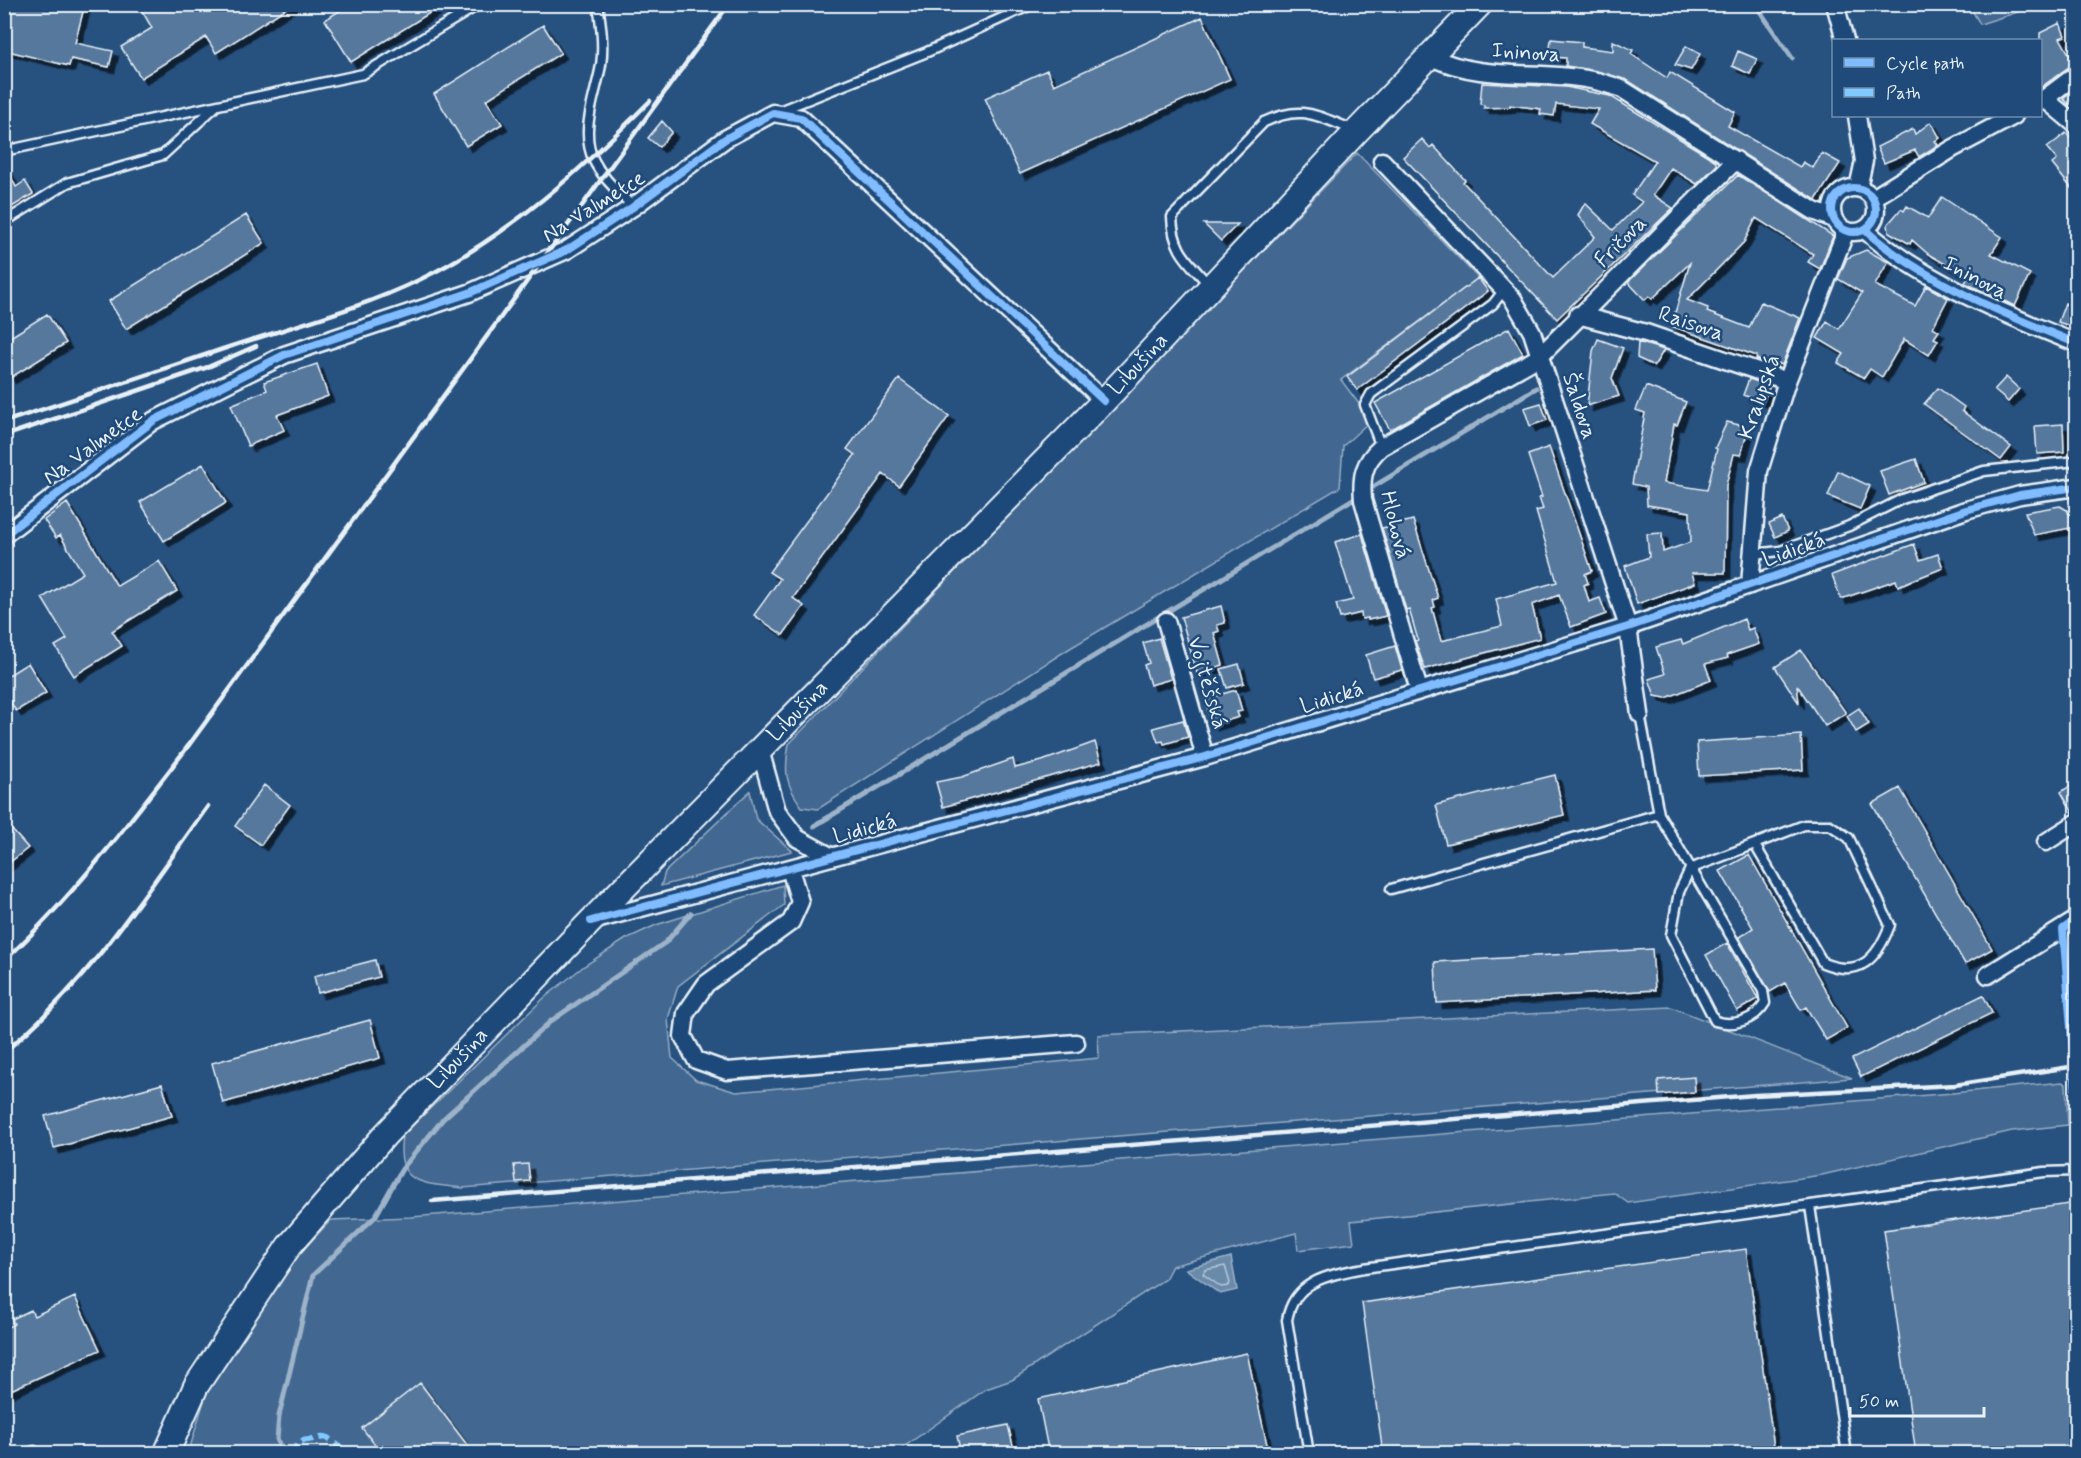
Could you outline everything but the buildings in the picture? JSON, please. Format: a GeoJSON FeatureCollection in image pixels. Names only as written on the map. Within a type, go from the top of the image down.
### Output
{"type":"FeatureCollection","features":[{"type":"Feature","properties":{"kind":"main road","name":"Libušina"},"geometry":{"type":"LineString","coordinates":[[166,1454],[196,1386],[289,1246],[385,1135],[591,921],[1104,401],[1357,131],[1480,4]]}},
{"type":"Feature","properties":{"kind":"street"},"geometry":{"type":"LineString","coordinates":[[1835,4],[1845,39]]}},
{"type":"Feature","properties":{"kind":"street","name":"Ininova"},"geometry":{"type":"LineString","coordinates":[[1431,57],[1464,70],[1492,74],[1586,79],[1622,89],[1814,212],[1834,219],[1846,231]]}},
{"type":"Feature","properties":{"kind":"street"},"geometry":{"type":"LineString","coordinates":[[2076,75],[2043,100],[2076,124]]}},
{"type":"Feature","properties":{"kind":"street","name":"Na Valmetce"},"geometry":{"type":"LineString","coordinates":[[4,535],[153,422],[284,355],[469,293],[567,250],[633,207],[725,139],[773,112]]}},
{"type":"Feature","properties":{"kind":"street"},"geometry":{"type":"LineString","coordinates":[[773,112],[801,118],[1104,401]]}},
{"type":"Feature","properties":{"kind":"street"},"geometry":{"type":"LineString","coordinates":[[1857,117],[1864,161],[1858,188]]}},
{"type":"Feature","properties":{"kind":"street"},"geometry":{"type":"LineString","coordinates":[[1873,198],[1952,149],[2012,117]]}},
{"type":"Feature","properties":{"kind":"street","name":"Šaldova"},"geometry":{"type":"LineString","coordinates":[[1382,160],[1513,299],[1532,332],[1628,627],[1640,714]]}},
{"type":"Feature","properties":{"kind":"street","name":"Fričova"},"geometry":{"type":"LineString","coordinates":[[1539,357],[1578,315],[1736,160]]}},
{"type":"Feature","properties":{"kind":"street"},"geometry":{"type":"LineString","coordinates":[[1834,219],[1833,203],[1843,191],[1858,188],[1873,198],[1877,212],[1875,219],[1865,230],[1846,231]]}},
{"type":"Feature","properties":{"kind":"street","name":"Ininova"},"geometry":{"type":"LineString","coordinates":[[1865,230],[1888,252],[2006,315],[2076,343]]}},
{"type":"Feature","properties":{"kind":"street","name":"Kralupská"},"geometry":{"type":"LineString","coordinates":[[1750,585],[1759,471],[1787,381],[1846,231]]}},
{"type":"Feature","properties":{"kind":"street","name":"Raisova"},"geometry":{"type":"LineString","coordinates":[[1578,315],[1646,333],[1787,381]]}},
{"type":"Feature","properties":{"kind":"street","name":"Hlohová"},"geometry":{"type":"LineString","coordinates":[[1419,690],[1363,500],[1362,480],[1369,458],[1381,447],[1539,357]]}},
{"type":"Feature","properties":{"kind":"street","name":"Lidická"},"geometry":{"type":"LineString","coordinates":[[591,921],[1205,757],[1628,627],[1966,510],[2020,495],[2075,491]]}},
{"type":"Feature","properties":{"kind":"street","name":"Vojtěšská"},"geometry":{"type":"LineString","coordinates":[[1166,621],[1205,757]]}},
{"type":"Feature","properties":{"kind":"street"},"geometry":{"type":"LineString","coordinates":[[760,750],[777,811],[797,838],[832,857]]}},
{"type":"Feature","properties":{"kind":"street"},"geometry":{"type":"LineString","coordinates":[[2046,842],[2076,823]]}},
{"type":"Feature","properties":{"kind":"street"},"geometry":{"type":"LineString","coordinates":[[790,869],[800,902],[791,922],[706,984],[686,1013],[683,1036],[696,1060],[727,1071],[1076,1042]]}},
{"type":"Feature","properties":{"kind":"street"},"geometry":{"type":"LineString","coordinates":[[1988,975],[2076,920]]}},
{"type":"Feature","properties":{"kind":"lane"},"geometry":{"type":"LineString","coordinates":[[4,151],[363,74],[480,4]]}},
{"type":"Feature","properties":{"kind":"lane"},"geometry":{"type":"LineString","coordinates":[[598,4],[602,29],[601,63],[588,121],[590,142],[593,159],[603,177],[633,207]]}},
{"type":"Feature","properties":{"kind":"lane"},"geometry":{"type":"LineString","coordinates":[[773,112],[927,52],[1033,4]]}},
{"type":"Feature","properties":{"kind":"lane"},"geometry":{"type":"LineString","coordinates":[[4,222],[68,183],[163,155],[216,106]]}},
{"type":"Feature","properties":{"kind":"lane"},"geometry":{"type":"LineString","coordinates":[[1212,288],[1180,252],[1172,236],[1172,217],[1264,122],[1283,113],[1302,111],[1357,131]]}},
{"type":"Feature","properties":{"kind":"lane"},"geometry":{"type":"LineString","coordinates":[[1381,447],[1365,405],[1371,394],[1493,304],[1504,290]]}},
{"type":"Feature","properties":{"kind":"lane"},"geometry":{"type":"LineString","coordinates":[[1753,554],[1780,551],[1850,525],[1902,498],[1984,471],[2076,461]]}},
{"type":"Feature","properties":{"kind":"lane"},"geometry":{"type":"LineString","coordinates":[[1640,714],[1659,814],[1690,869],[1763,991],[1765,1003],[1761,1010],[1739,1023],[1725,1024],[1715,1021],[1671,935],[1679,892],[1690,869],[1804,825],[1830,825],[1849,838],[1890,925],[1882,945],[1864,964],[1840,970],[1823,963],[1755,845]]}},
{"type":"Feature","properties":{"kind":"lane"},"geometry":{"type":"LineString","coordinates":[[1391,889],[1659,814]]}},
{"type":"Feature","properties":{"kind":"lane"},"geometry":{"type":"LineString","coordinates":[[1309,1454],[1287,1320],[1290,1304],[1304,1287],[1329,1275],[1364,1268],[2044,1172],[2076,1171]]}},
{"type":"Feature","properties":{"kind":"lane"},"geometry":{"type":"LineString","coordinates":[[1810,1206],[1846,1454]]}},
{"type":"Feature","properties":{"kind":"lane"},"geometry":{"type":"LineString","coordinates":[[27,1454],[34,1451],[38,1454]]}},
{"type":"Feature","properties":{"kind":"shaded area"},"geometry":{"type":"Polygon","coordinates":[[[1969,5],[2040,5],[1980,24],[1969,5]]]}},
{"type":"Feature","properties":{"kind":"shaded area"},"geometry":{"type":"Polygon","coordinates":[[[1357,153],[1478,278],[1341,380],[1371,420],[1343,446],[1340,487],[1067,650],[818,809],[802,807],[787,777],[789,744],[1357,153]]]}},
{"type":"Feature","properties":{"kind":"shaded area"},"geometry":{"type":"Polygon","coordinates":[[[750,791],[756,819],[792,851],[661,886],[665,872],[750,791]]]}},
{"type":"Feature","properties":{"kind":"shaded area"},"geometry":{"type":"Polygon","coordinates":[[[783,885],[784,905],[678,986],[668,1019],[672,1058],[696,1080],[736,1092],[1099,1058],[1098,1035],[1671,1007],[1852,1078],[462,1188],[424,1183],[408,1173],[403,1165],[402,1136],[544,998],[584,966],[626,939],[656,925],[783,885]]]}},
{"type":"Feature","properties":{"kind":"shaded area"},"geometry":{"type":"Polygon","coordinates":[[[2062,1082],[2066,1084],[2068,1125],[2012,1131],[1822,1175],[1628,1203],[1614,1193],[1351,1221],[1354,1243],[1298,1250],[1296,1233],[1172,1266],[1165,1279],[1012,1380],[986,1389],[895,1453],[188,1454],[207,1391],[296,1257],[331,1220],[411,1217],[1953,1093],[2062,1082]]]}},
{"type":"Feature","properties":{"kind":"water"},"geometry":{"type":"Polygon","coordinates":[[[1231,1257],[1237,1290],[1220,1294],[1186,1269],[1231,1257]]]}},
{"type":"Feature","properties":{"kind":"waterway"},"geometry":{"type":"LineString","coordinates":[[1755,4],[1792,58]]}},
{"type":"Feature","properties":{"kind":"waterway"},"geometry":{"type":"LineString","coordinates":[[814,826],[1536,388]]}},
{"type":"Feature","properties":{"kind":"waterway"},"geometry":{"type":"LineString","coordinates":[[283,1454],[277,1439],[279,1416],[313,1275],[375,1217],[402,1169],[443,1119],[551,1021],[666,942],[691,913]]}},
{"type":"Feature","properties":{"kind":"railway"},"geometry":{"type":"LineString","coordinates":[[4,961],[78,884],[189,745],[729,4]]}},
{"type":"Feature","properties":{"kind":"railway"},"geometry":{"type":"LineString","coordinates":[[4,422],[350,308],[421,279],[453,262],[514,222],[571,176],[650,101]]}},
{"type":"Feature","properties":{"kind":"railway"},"geometry":{"type":"LineString","coordinates":[[4,436],[208,367],[256,346]]}},
{"type":"Feature","properties":{"kind":"railway"},"geometry":{"type":"LineString","coordinates":[[4,1052],[63,997],[89,967],[138,904],[208,806]]}},
{"type":"Feature","properties":{"kind":"railway"},"geometry":{"type":"LineString","coordinates":[[432,1201],[1755,1095],[1955,1085],[2076,1066]]}},
{"type":"Feature","properties":{"kind":"marked path"},"geometry":{"type":"LineString","coordinates":[[289,1454],[302,1441],[326,1437],[350,1454]]}},
{"type":"Feature","properties":{"kind":"marked path"},"geometry":{"type":"LineString","coordinates":[[168,1449],[175,1454]]}},
{"type":"Feature","properties":{"kind":"cycle path"},"geometry":{"type":"LineString","coordinates":[[4,535],[153,421],[284,355],[469,293],[567,250],[633,207],[725,139],[773,113],[801,118],[1104,401]]}},
{"type":"Feature","properties":{"kind":"cycle path"},"geometry":{"type":"LineString","coordinates":[[1854,188],[1870,194],[1876,210],[1870,226],[1854,232],[1838,226],[1832,210],[1838,194],[1854,188]]}},
{"type":"Feature","properties":{"kind":"cycle path"},"geometry":{"type":"LineString","coordinates":[[1865,230],[1911,265],[1965,295],[2076,343]]}},
{"type":"Feature","properties":{"kind":"cycle path"},"geometry":{"type":"LineString","coordinates":[[591,921],[1205,757],[1628,627],[1966,510],[2020,495],[2076,487]]}},
{"type":"Feature","properties":{"kind":"cycle path"},"geometry":{"type":"LineString","coordinates":[[2076,920],[2063,929],[2076,1091]]}}]}
